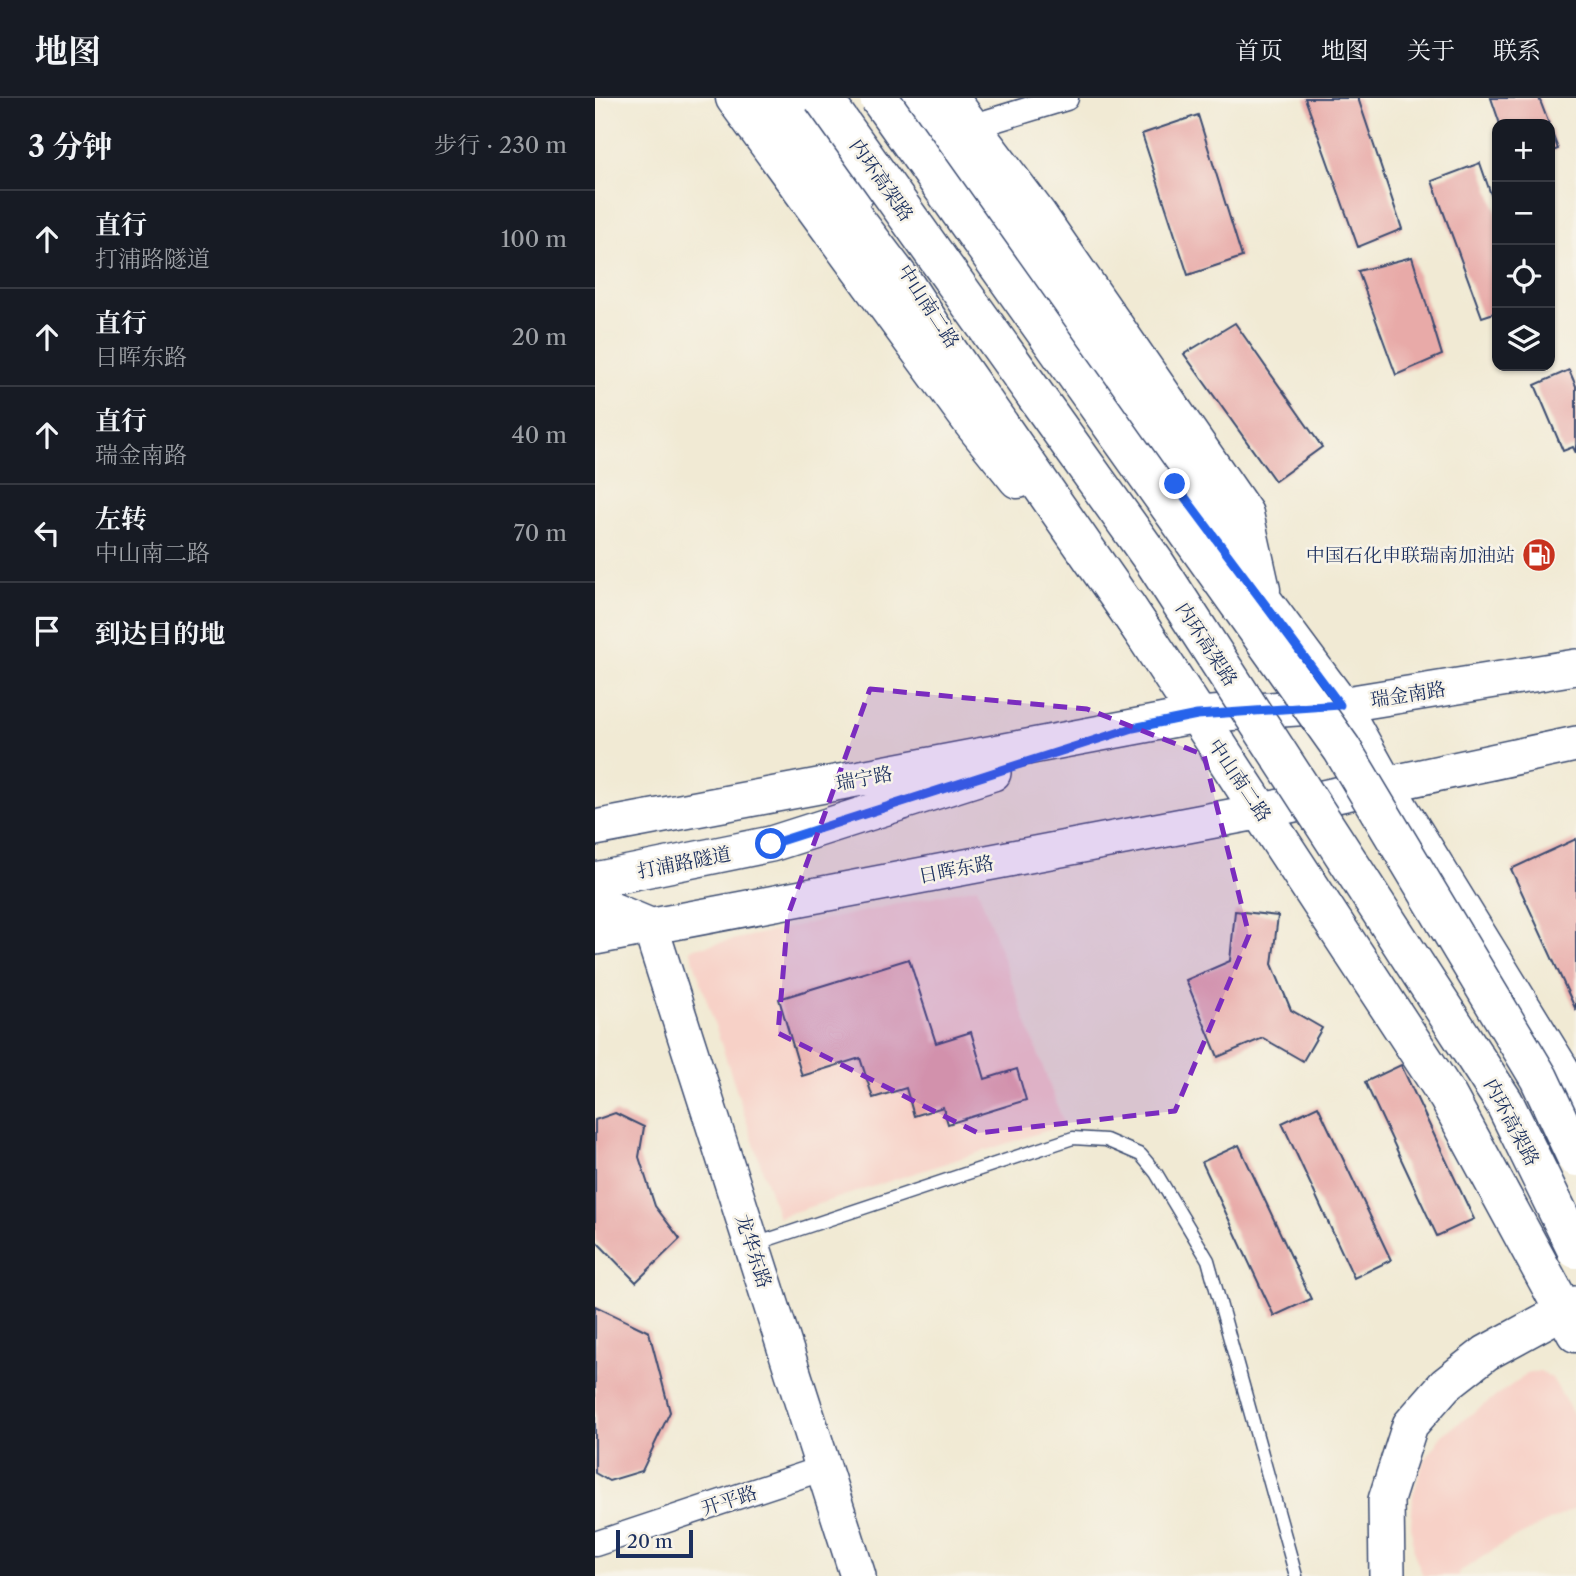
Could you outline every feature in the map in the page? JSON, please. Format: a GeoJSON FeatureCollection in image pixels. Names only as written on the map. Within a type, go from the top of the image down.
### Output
{"type":"FeatureCollection","features":[{"type":"Feature","properties":{"kind":"main road"},"geometry":{"type":"LineString","coordinates":[[735,98],[973,423],[1144,633]]}},
{"type":"Feature","properties":{"kind":"main road"},"geometry":{"type":"LineString","coordinates":[[763,98],[907,288],[1144,633]]}},
{"type":"Feature","properties":{"kind":"main road","name":"中山南二路"},"geometry":{"type":"LineString","coordinates":[[792,98],[1448,1097],[1572,1315]]}},
{"type":"Feature","properties":{"kind":"main road","name":"内环高架路"},"geometry":{"type":"LineString","coordinates":[[824,98],[1162,575],[1504,1102],[1576,1249]]}},
{"type":"Feature","properties":{"kind":"main road"},"geometry":{"type":"LineString","coordinates":[[880,98],[1340,705],[1384,784],[1576,1096]]}},
{"type":"Feature","properties":{"kind":"main road"},"geometry":{"type":"LineString","coordinates":[[880,98],[1342,749],[1539,1079],[1576,1157]]}},
{"type":"Feature","properties":{"kind":"main road"},"geometry":{"type":"LineString","coordinates":[[914,98],[1212,502],[1256,592]]}},
{"type":"Feature","properties":{"kind":"main road"},"geometry":{"type":"LineString","coordinates":[[960,113],[1038,216],[1244,514],[1256,592]]}},
{"type":"Feature","properties":{"kind":"main road","name":"瑞金南路"},"geometry":{"type":"LineString","coordinates":[[1197,715],[1340,705],[1576,667]]}},
{"type":"Feature","properties":{"kind":"main road"},"geometry":{"type":"LineString","coordinates":[[1133,728],[1197,715]]}},
{"type":"Feature","properties":{"kind":"main road","name":"瑞宁路"},"geometry":{"type":"LineString","coordinates":[[595,828],[1133,728]]}},
{"type":"Feature","properties":{"kind":"main road","name":"打浦路隧道"},"geometry":{"type":"LineString","coordinates":[[595,880],[771,844],[1133,728]]}},
{"type":"Feature","properties":{"kind":"main road"},"geometry":{"type":"LineString","coordinates":[[1262,811],[1576,744]]}},
{"type":"Feature","properties":{"kind":"main road","name":"日晖东路"},"geometry":{"type":"LineString","coordinates":[[595,937],[1262,811]]}},
{"type":"Feature","properties":{"kind":"main road"},"geometry":{"type":"LineString","coordinates":[[595,910],[607,908],[650,926]]}},
{"type":"Feature","properties":{"kind":"main road","name":"龙华东路"},"geometry":{"type":"LineString","coordinates":[[650,926],[858,1576]]}},
{"type":"Feature","properties":{"kind":"main road"},"geometry":{"type":"LineString","coordinates":[[1387,1576],[1386,1500],[1410,1425],[1445,1385],[1486,1353],[1572,1315]]}},
{"type":"Feature","properties":{"kind":"street"},"geometry":{"type":"LineString","coordinates":[[960,113],[1066,98]]}},
{"type":"Feature","properties":{"kind":"street","name":"开平路"},"geometry":{"type":"LineString","coordinates":[[595,1544],[824,1468]]}},
{"type":"Feature","properties":{"kind":"lane"},"geometry":{"type":"LineString","coordinates":[[752,1245],[1073,1138],[1106,1140],[1140,1155],[1156,1173],[1208,1260],[1296,1576]]}},
{"type":"Feature","properties":{"kind":"highlighted area"},"geometry":{"type":"Polygon","coordinates":[[[870,689],[1087,709],[1204,755],[1249,935],[1175,1111],[978,1133],[778,1033],[788,915],[870,689]]]}},
{"type":"Feature","properties":{"kind":"shaded area"},"geometry":{"type":"Polygon","coordinates":[[[977,887],[1064,1125],[778,1217],[690,949],[977,887]]]}},
{"type":"Feature","properties":{"kind":"shaded area"},"geometry":{"type":"Polygon","coordinates":[[[1540,1371],[1552,1378],[1576,1419],[1576,1508],[1502,1544],[1458,1573],[1459,1576],[1423,1576],[1414,1553],[1411,1525],[1413,1494],[1423,1463],[1442,1435],[1527,1374],[1540,1371]]]}},
{"type":"Feature","properties":{"kind":"building"},"geometry":{"type":"Polygon","coordinates":[[[1305,98],[1358,98],[1402,229],[1358,247],[1305,98]]]}},
{"type":"Feature","properties":{"kind":"building"},"geometry":{"type":"Polygon","coordinates":[[[1491,98],[1539,98],[1547,119],[1498,119],[1491,98]]]}},
{"type":"Feature","properties":{"kind":"building"},"geometry":{"type":"Polygon","coordinates":[[[1198,115],[1242,257],[1188,275],[1142,134],[1198,115]]]}},
{"type":"Feature","properties":{"kind":"building"},"geometry":{"type":"Polygon","coordinates":[[[1480,163],[1492,198],[1492,314],[1482,317],[1432,181],[1480,163]]]}},
{"type":"Feature","properties":{"kind":"building"},"geometry":{"type":"Polygon","coordinates":[[[1412,257],[1442,355],[1396,375],[1358,271],[1412,257]]]}},
{"type":"Feature","properties":{"kind":"building"},"geometry":{"type":"Polygon","coordinates":[[[1235,323],[1322,447],[1275,481],[1184,354],[1235,323]]]}},
{"type":"Feature","properties":{"kind":"building"},"geometry":{"type":"Polygon","coordinates":[[[1569,370],[1576,386],[1576,453],[1573,447],[1563,451],[1535,385],[1569,370]]]}},
{"type":"Feature","properties":{"kind":"building"},"geometry":{"type":"Polygon","coordinates":[[[1576,839],[1576,1010],[1511,869],[1576,839]]]}},
{"type":"Feature","properties":{"kind":"building"},"geometry":{"type":"Polygon","coordinates":[[[1235,911],[1278,916],[1272,964],[1291,1010],[1322,1028],[1303,1061],[1263,1038],[1218,1057],[1186,980],[1230,961],[1235,911]]]}},
{"type":"Feature","properties":{"kind":"building"},"geometry":{"type":"Polygon","coordinates":[[[909,959],[936,1043],[971,1032],[985,1079],[1017,1069],[1026,1100],[948,1124],[943,1107],[914,1116],[906,1088],[873,1098],[860,1058],[802,1076],[779,999],[909,959]]]}},
{"type":"Feature","properties":{"kind":"building"},"geometry":{"type":"Polygon","coordinates":[[[1401,1065],[1474,1219],[1437,1236],[1365,1082],[1401,1065]]]}},
{"type":"Feature","properties":{"kind":"building"},"geometry":{"type":"Polygon","coordinates":[[[1318,1106],[1391,1260],[1354,1278],[1282,1123],[1318,1106]]]}},
{"type":"Feature","properties":{"kind":"building"},"geometry":{"type":"Polygon","coordinates":[[[615,1113],[644,1127],[639,1157],[655,1206],[680,1239],[636,1282],[595,1240],[595,1120],[615,1113]]]}},
{"type":"Feature","properties":{"kind":"building"},"geometry":{"type":"Polygon","coordinates":[[[1239,1145],[1311,1299],[1274,1316],[1202,1162],[1239,1145]]]}},
{"type":"Feature","properties":{"kind":"building"},"geometry":{"type":"Polygon","coordinates":[[[595,1306],[649,1332],[670,1412],[642,1471],[609,1481],[595,1473],[595,1306]]]}},
{"type":"Feature","properties":{"kind":"place","name":"中国石化申联瑞南加油站"},"geometry":{"type":"Point","coordinates":[1539,555]}},
{"type":"Feature","properties":{"kind":"route"},"geometry":{"type":"LineString","coordinates":[[771,844],[1133,728],[1197,715],[1340,705],[1175,484]]}}]}
